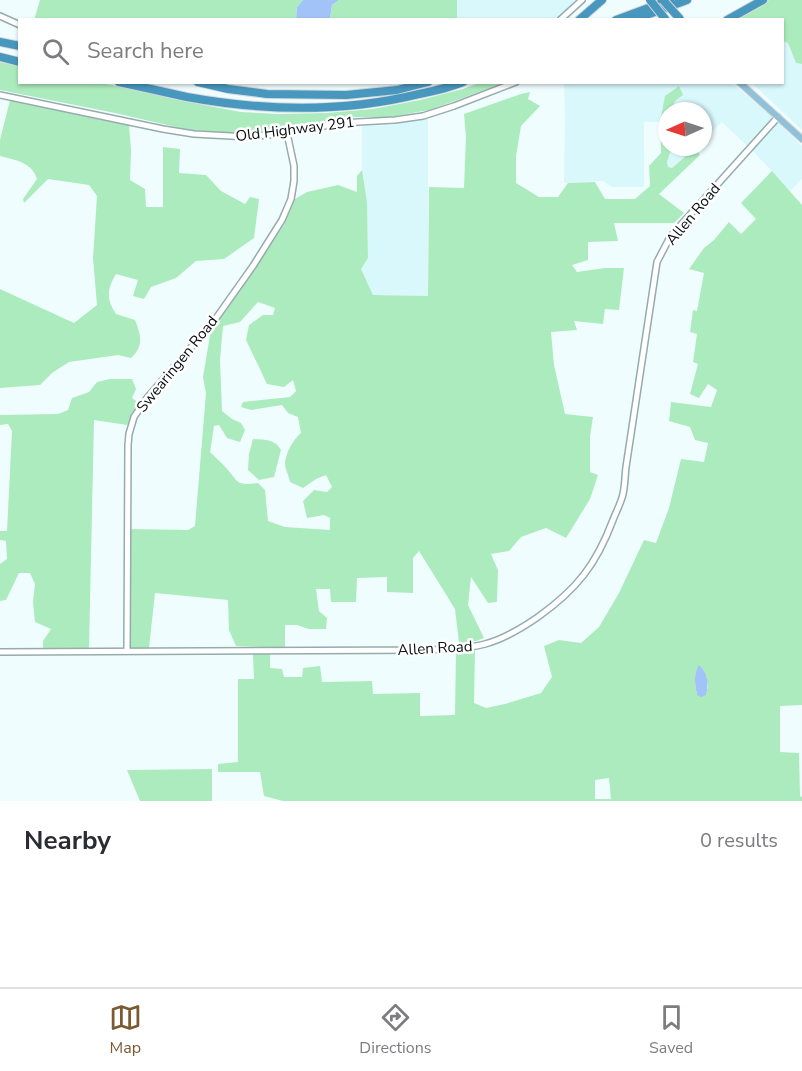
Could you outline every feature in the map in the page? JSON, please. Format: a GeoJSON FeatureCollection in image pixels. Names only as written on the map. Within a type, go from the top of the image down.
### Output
{"type":"FeatureCollection","features":[{"type":"Feature","properties":{"kind":"highway"},"geometry":{"type":"LineString","coordinates":[[581,18],[602,0]]}},
{"type":"Feature","properties":{"kind":"highway"},"geometry":{"type":"LineString","coordinates":[[650,0],[664,18]]}},
{"type":"Feature","properties":{"kind":"highway"},"geometry":{"type":"LineString","coordinates":[[663,0],[678,18]]}},
{"type":"Feature","properties":{"kind":"highway"},"geometry":{"type":"LineString","coordinates":[[621,18],[670,0]]}},
{"type":"Feature","properties":{"kind":"highway"},"geometry":{"type":"LineString","coordinates":[[638,18],[687,0]]}},
{"type":"Feature","properties":{"kind":"highway"},"geometry":{"type":"LineString","coordinates":[[732,18],[763,0]]}},
{"type":"Feature","properties":{"kind":"highway"},"geometry":{"type":"LineString","coordinates":[[0,42],[18,46]]}},
{"type":"Feature","properties":{"kind":"highway"},"geometry":{"type":"LineString","coordinates":[[0,57],[18,62]]}},
{"type":"Feature","properties":{"kind":"highway"},"geometry":{"type":"LineString","coordinates":[[128,84],[226,103],[296,108],[349,107],[403,98],[456,84]]}},
{"type":"Feature","properties":{"kind":"highway"},"geometry":{"type":"LineString","coordinates":[[207,84],[267,94],[346,95],[397,90],[420,84]]}},
{"type":"Feature","properties":{"kind":"main road"},"geometry":{"type":"LineString","coordinates":[[741,84],[802,139]]}},
{"type":"Feature","properties":{"kind":"street"},"geometry":{"type":"LineString","coordinates":[[563,18],[582,0]]}},
{"type":"Feature","properties":{"kind":"street"},"geometry":{"type":"LineString","coordinates":[[0,16],[18,24]]}},
{"type":"Feature","properties":{"kind":"street","name":"Old Highway 291"},"geometry":{"type":"LineString","coordinates":[[0,95],[194,135],[249,137],[287,133],[340,123],[423,116],[511,84]]}},
{"type":"Feature","properties":{"kind":"street","name":"Allen Road"},"geometry":{"type":"LineString","coordinates":[[0,652],[468,648],[503,638],[554,606],[590,568],[605,542],[623,494],[657,262],[670,237],[778,117]]}},
{"type":"Feature","properties":{"kind":"street","name":"Swearingen Road"},"geometry":{"type":"LineString","coordinates":[[127,651],[128,445],[131,426],[134,417],[147,398],[214,321],[282,220],[291,199],[294,181],[294,166],[287,133]]}},
{"type":"Feature","properties":{"kind":"shaded area"},"geometry":{"type":"Polygon","coordinates":[[[457,0],[575,0],[555,18],[457,18],[457,0]]]}},
{"type":"Feature","properties":{"kind":"shaded area"},"geometry":{"type":"Polygon","coordinates":[[[784,41],[788,43],[796,63],[802,64],[802,130],[753,84],[784,84],[784,41]]]}},
{"type":"Feature","properties":{"kind":"shaded area"},"geometry":{"type":"Polygon","coordinates":[[[564,84],[733,84],[771,116],[771,119],[747,146],[722,122],[712,131],[712,102],[675,102],[682,95],[679,86],[665,96],[664,102],[658,102],[658,122],[644,122],[644,187],[612,187],[603,181],[564,183],[564,84]]]}},
{"type":"Feature","properties":{"kind":"shaded area"},"geometry":{"type":"Polygon","coordinates":[[[428,118],[428,296],[373,295],[361,269],[368,258],[367,202],[362,170],[362,126],[393,125],[428,118]]]}},
{"type":"Feature","properties":{"kind":"shaded area"},"geometry":{"type":"Polygon","coordinates":[[[776,124],[779,124],[802,146],[802,179],[790,191],[752,150],[776,124]]]}},
{"type":"Feature","properties":{"kind":"shaded area"},"geometry":{"type":"Polygon","coordinates":[[[669,156],[686,156],[672,168],[668,168],[669,156]]]}},
{"type":"Feature","properties":{"kind":"green space"},"geometry":{"type":"Polygon","coordinates":[[[40,0],[303,0],[297,7],[296,18],[35,18],[40,0]]]}},
{"type":"Feature","properties":{"kind":"green space"},"geometry":{"type":"Polygon","coordinates":[[[339,0],[457,0],[457,18],[330,18],[332,5],[339,0]]]}},
{"type":"Feature","properties":{"kind":"green space"},"geometry":{"type":"Polygon","coordinates":[[[769,0],[802,0],[802,64],[796,63],[788,43],[784,41],[784,18],[738,18],[769,0]]]}},
{"type":"Feature","properties":{"kind":"green space"},"geometry":{"type":"Polygon","coordinates":[[[0,62],[18,66],[18,84],[107,84],[241,112],[277,114],[373,109],[420,100],[476,84],[500,84],[430,110],[390,117],[354,117],[268,132],[239,133],[189,130],[0,90],[0,62]]]}},
{"type":"Feature","properties":{"kind":"green space"},"geometry":{"type":"Polygon","coordinates":[[[679,86],[683,95],[675,102],[664,102],[665,96],[679,86]]]}},
{"type":"Feature","properties":{"kind":"green space"},"geometry":{"type":"Polygon","coordinates":[[[530,92],[528,99],[540,106],[521,126],[516,156],[516,183],[539,197],[558,197],[568,183],[595,182],[605,199],[635,199],[650,186],[649,166],[658,156],[669,156],[668,167],[672,168],[686,156],[699,156],[659,194],[684,213],[674,223],[614,223],[618,241],[588,242],[588,260],[572,265],[577,272],[624,268],[619,310],[605,309],[603,324],[574,321],[577,330],[551,332],[554,365],[565,414],[593,417],[590,437],[590,472],[598,475],[590,499],[566,538],[546,528],[521,537],[509,551],[491,554],[498,570],[497,602],[488,603],[471,577],[468,605],[484,638],[459,643],[455,609],[419,551],[413,558],[413,593],[387,592],[387,577],[357,578],[356,602],[331,602],[330,589],[316,589],[319,611],[327,618],[326,629],[285,625],[285,648],[236,646],[229,630],[228,600],[155,593],[149,648],[131,648],[131,529],[188,530],[195,526],[206,393],[203,377],[211,329],[284,225],[295,199],[307,192],[338,185],[357,192],[357,176],[362,170],[367,202],[368,258],[361,269],[373,295],[428,296],[429,187],[464,188],[466,137],[464,114],[530,92]],[[258,302],[240,322],[223,326],[220,360],[222,411],[241,423],[245,430],[240,442],[227,438],[219,425],[214,426],[210,452],[237,481],[243,484],[258,483],[265,490],[268,521],[285,527],[330,530],[330,518],[324,515],[307,518],[303,501],[314,490],[327,492],[332,487],[326,475],[303,488],[290,482],[286,470],[288,451],[301,433],[298,417],[288,413],[282,405],[251,410],[241,407],[243,402],[290,397],[296,391],[293,380],[284,387],[267,384],[246,340],[249,325],[263,315],[273,315],[275,308],[258,302]]]}},
{"type":"Feature","properties":{"kind":"green space"},"geometry":{"type":"Polygon","coordinates":[[[10,100],[129,125],[130,180],[145,189],[146,207],[163,207],[163,147],[180,149],[179,173],[206,175],[221,191],[245,204],[250,197],[259,199],[254,238],[224,259],[196,261],[176,278],[151,287],[144,299],[133,296],[138,280],[116,274],[109,289],[109,299],[116,314],[135,320],[140,335],[140,345],[131,358],[118,355],[69,362],[52,373],[40,385],[0,388],[0,289],[74,323],[97,305],[93,258],[97,196],[89,185],[48,179],[24,203],[23,199],[37,179],[35,173],[27,165],[0,156],[0,140],[10,100]]]}},
{"type":"Feature","properties":{"kind":"green space"},"geometry":{"type":"Polygon","coordinates":[[[772,171],[802,205],[802,705],[780,706],[780,752],[799,753],[802,801],[283,801],[264,796],[260,772],[218,772],[218,764],[238,762],[238,679],[254,679],[253,654],[270,654],[270,668],[282,669],[284,677],[302,677],[303,668],[320,666],[322,682],[372,681],[373,694],[420,693],[420,716],[455,715],[456,651],[475,650],[474,703],[486,708],[541,693],[552,677],[544,646],[559,640],[581,643],[599,627],[619,593],[644,540],[656,543],[669,508],[681,459],[704,462],[708,443],[695,440],[690,427],[669,421],[671,402],[711,407],[717,390],[708,384],[699,398],[690,394],[698,364],[693,362],[697,334],[690,332],[693,310],[697,311],[704,273],[689,269],[704,248],[729,222],[741,234],[756,219],[741,203],[772,171]],[[696,671],[697,695],[706,695],[708,686],[706,676],[696,671]],[[609,778],[595,780],[595,799],[611,799],[609,778]]]}},
{"type":"Feature","properties":{"kind":"green space"},"geometry":{"type":"Polygon","coordinates":[[[110,379],[132,379],[136,389],[132,398],[139,403],[127,425],[94,420],[89,648],[43,648],[43,641],[51,629],[35,622],[33,602],[35,584],[30,573],[19,573],[6,600],[0,601],[0,564],[7,559],[6,541],[0,540],[0,531],[7,531],[12,431],[8,424],[0,425],[0,415],[58,414],[68,410],[72,398],[89,392],[97,382],[110,379]]]}},
{"type":"Feature","properties":{"kind":"green space"},"geometry":{"type":"Polygon","coordinates":[[[253,439],[266,440],[279,446],[281,450],[274,477],[259,480],[248,470],[253,439]]]}},
{"type":"Feature","properties":{"kind":"green space"},"geometry":{"type":"Polygon","coordinates":[[[212,769],[212,801],[140,801],[127,770],[212,769]]]}},
{"type":"Feature","properties":{"kind":"water"},"geometry":{"type":"Polygon","coordinates":[[[303,0],[339,0],[332,5],[330,18],[296,18],[297,7],[303,0]]]}},
{"type":"Feature","properties":{"kind":"water"},"geometry":{"type":"Polygon","coordinates":[[[699,665],[706,675],[707,683],[706,695],[701,697],[697,695],[695,683],[699,665]]]}}]}
